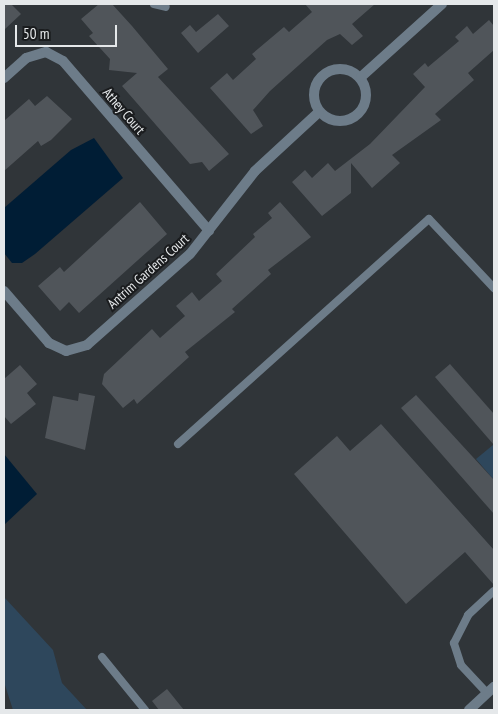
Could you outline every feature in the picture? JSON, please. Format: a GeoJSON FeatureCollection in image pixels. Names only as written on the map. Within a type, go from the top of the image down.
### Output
{"type":"FeatureCollection","features":[{"type":"Feature","properties":{"kind":"street"},"geometry":{"type":"LineString","coordinates":[[361,77],[442,4]]}},
{"type":"Feature","properties":{"kind":"street","name":"Athey Court"},"geometry":{"type":"LineString","coordinates":[[4,78],[26,58],[46,52],[63,61],[209,231]]}},
{"type":"Feature","properties":{"kind":"street"},"geometry":{"type":"LineString","coordinates":[[342,69],[361,77],[366,90],[364,101],[352,116],[334,121],[319,112],[315,92],[324,76],[342,69]]}},
{"type":"Feature","properties":{"kind":"street","name":"Antrim Gardens Court"},"geometry":{"type":"LineString","coordinates":[[4,291],[48,343],[66,351],[87,344],[190,254],[255,171],[319,112]]}},
{"type":"Feature","properties":{"kind":"street"},"geometry":{"type":"LineString","coordinates":[[468,710],[491,690]]}},
{"type":"Feature","properties":{"kind":"lane"},"geometry":{"type":"LineString","coordinates":[[154,4],[166,7]]}},
{"type":"Feature","properties":{"kind":"lane"},"geometry":{"type":"LineString","coordinates":[[178,444],[429,219],[494,288]]}},
{"type":"Feature","properties":{"kind":"lane"},"geometry":{"type":"LineString","coordinates":[[491,690],[461,665],[454,643],[468,615],[494,591]]}},
{"type":"Feature","properties":{"kind":"lane"},"geometry":{"type":"LineString","coordinates":[[102,657],[145,710]]}},
{"type":"Feature","properties":{"kind":"shaded area"},"geometry":{"type":"Polygon","coordinates":[[[94,138],[123,178],[35,254],[22,263],[12,263],[4,253],[4,208],[71,150],[94,138]]]}},
{"type":"Feature","properties":{"kind":"shaded area"},"geometry":{"type":"Polygon","coordinates":[[[493,445],[494,447],[494,480],[476,459],[493,445]]]}},
{"type":"Feature","properties":{"kind":"shaded area"},"geometry":{"type":"Polygon","coordinates":[[[4,454],[37,494],[4,525],[4,454]]]}},
{"type":"Feature","properties":{"kind":"shaded area"},"geometry":{"type":"Polygon","coordinates":[[[4,597],[53,650],[62,683],[87,710],[13,710],[4,682],[4,597]]]}},
{"type":"Feature","properties":{"kind":"building"},"geometry":{"type":"Polygon","coordinates":[[[4,4],[11,4],[21,14],[4,30],[4,4]]]}},
{"type":"Feature","properties":{"kind":"building"},"geometry":{"type":"Polygon","coordinates":[[[99,4],[112,4],[132,26],[168,69],[158,77],[229,154],[209,171],[202,162],[190,164],[122,86],[137,73],[109,70],[110,59],[89,36],[93,33],[81,19],[99,4]]]}},
{"type":"Feature","properties":{"kind":"building"},"geometry":{"type":"Polygon","coordinates":[[[305,4],[375,4],[352,24],[363,36],[352,45],[340,34],[327,40],[270,91],[253,110],[263,126],[251,134],[210,88],[227,73],[233,80],[256,59],[252,54],[284,27],[289,32],[312,12],[305,4]]]}},
{"type":"Feature","properties":{"kind":"building"},"geometry":{"type":"Polygon","coordinates":[[[218,14],[229,26],[198,53],[181,33],[190,25],[196,32],[218,14]]]}},
{"type":"Feature","properties":{"kind":"building"},"geometry":{"type":"Polygon","coordinates":[[[489,20],[494,26],[494,50],[468,73],[474,80],[435,114],[441,120],[392,155],[400,163],[372,188],[351,163],[351,193],[322,216],[292,182],[305,170],[312,178],[328,163],[335,171],[370,144],[425,87],[413,74],[425,63],[428,67],[459,41],[455,37],[467,26],[473,34],[489,20]]]}},
{"type":"Feature","properties":{"kind":"building"},"geometry":{"type":"Polygon","coordinates":[[[47,96],[72,119],[51,140],[41,146],[38,141],[4,171],[4,121],[29,99],[35,106],[47,96]]]}},
{"type":"Feature","properties":{"kind":"building"},"geometry":{"type":"Polygon","coordinates":[[[140,202],[167,234],[79,313],[69,302],[60,311],[38,286],[60,267],[64,272],[140,202]]]}},
{"type":"Feature","properties":{"kind":"building"},"geometry":{"type":"Polygon","coordinates":[[[280,202],[311,237],[268,270],[271,274],[232,309],[235,312],[185,352],[189,357],[137,404],[134,399],[123,408],[102,384],[104,374],[152,329],[160,338],[185,316],[176,306],[192,292],[199,301],[222,281],[216,274],[255,237],[253,234],[272,218],[268,213],[280,202]]]}},
{"type":"Feature","properties":{"kind":"building"},"geometry":{"type":"Polygon","coordinates":[[[450,364],[494,414],[494,445],[435,377],[450,364]]]}},
{"type":"Feature","properties":{"kind":"building"},"geometry":{"type":"Polygon","coordinates":[[[20,365],[37,384],[27,393],[36,404],[11,424],[4,416],[4,379],[20,365]]]}},
{"type":"Feature","properties":{"kind":"building"},"geometry":{"type":"Polygon","coordinates":[[[79,393],[95,396],[85,450],[45,438],[53,396],[78,401],[79,393]]]}},
{"type":"Feature","properties":{"kind":"building"},"geometry":{"type":"Polygon","coordinates":[[[416,395],[494,480],[494,514],[401,408],[416,395]]]}},
{"type":"Feature","properties":{"kind":"building"},"geometry":{"type":"Polygon","coordinates":[[[381,424],[494,550],[494,585],[465,552],[406,604],[294,474],[337,436],[350,451],[381,424]]]}},
{"type":"Feature","properties":{"kind":"building"},"geometry":{"type":"Polygon","coordinates":[[[167,689],[184,710],[159,710],[152,701],[167,689]]]}}]}
